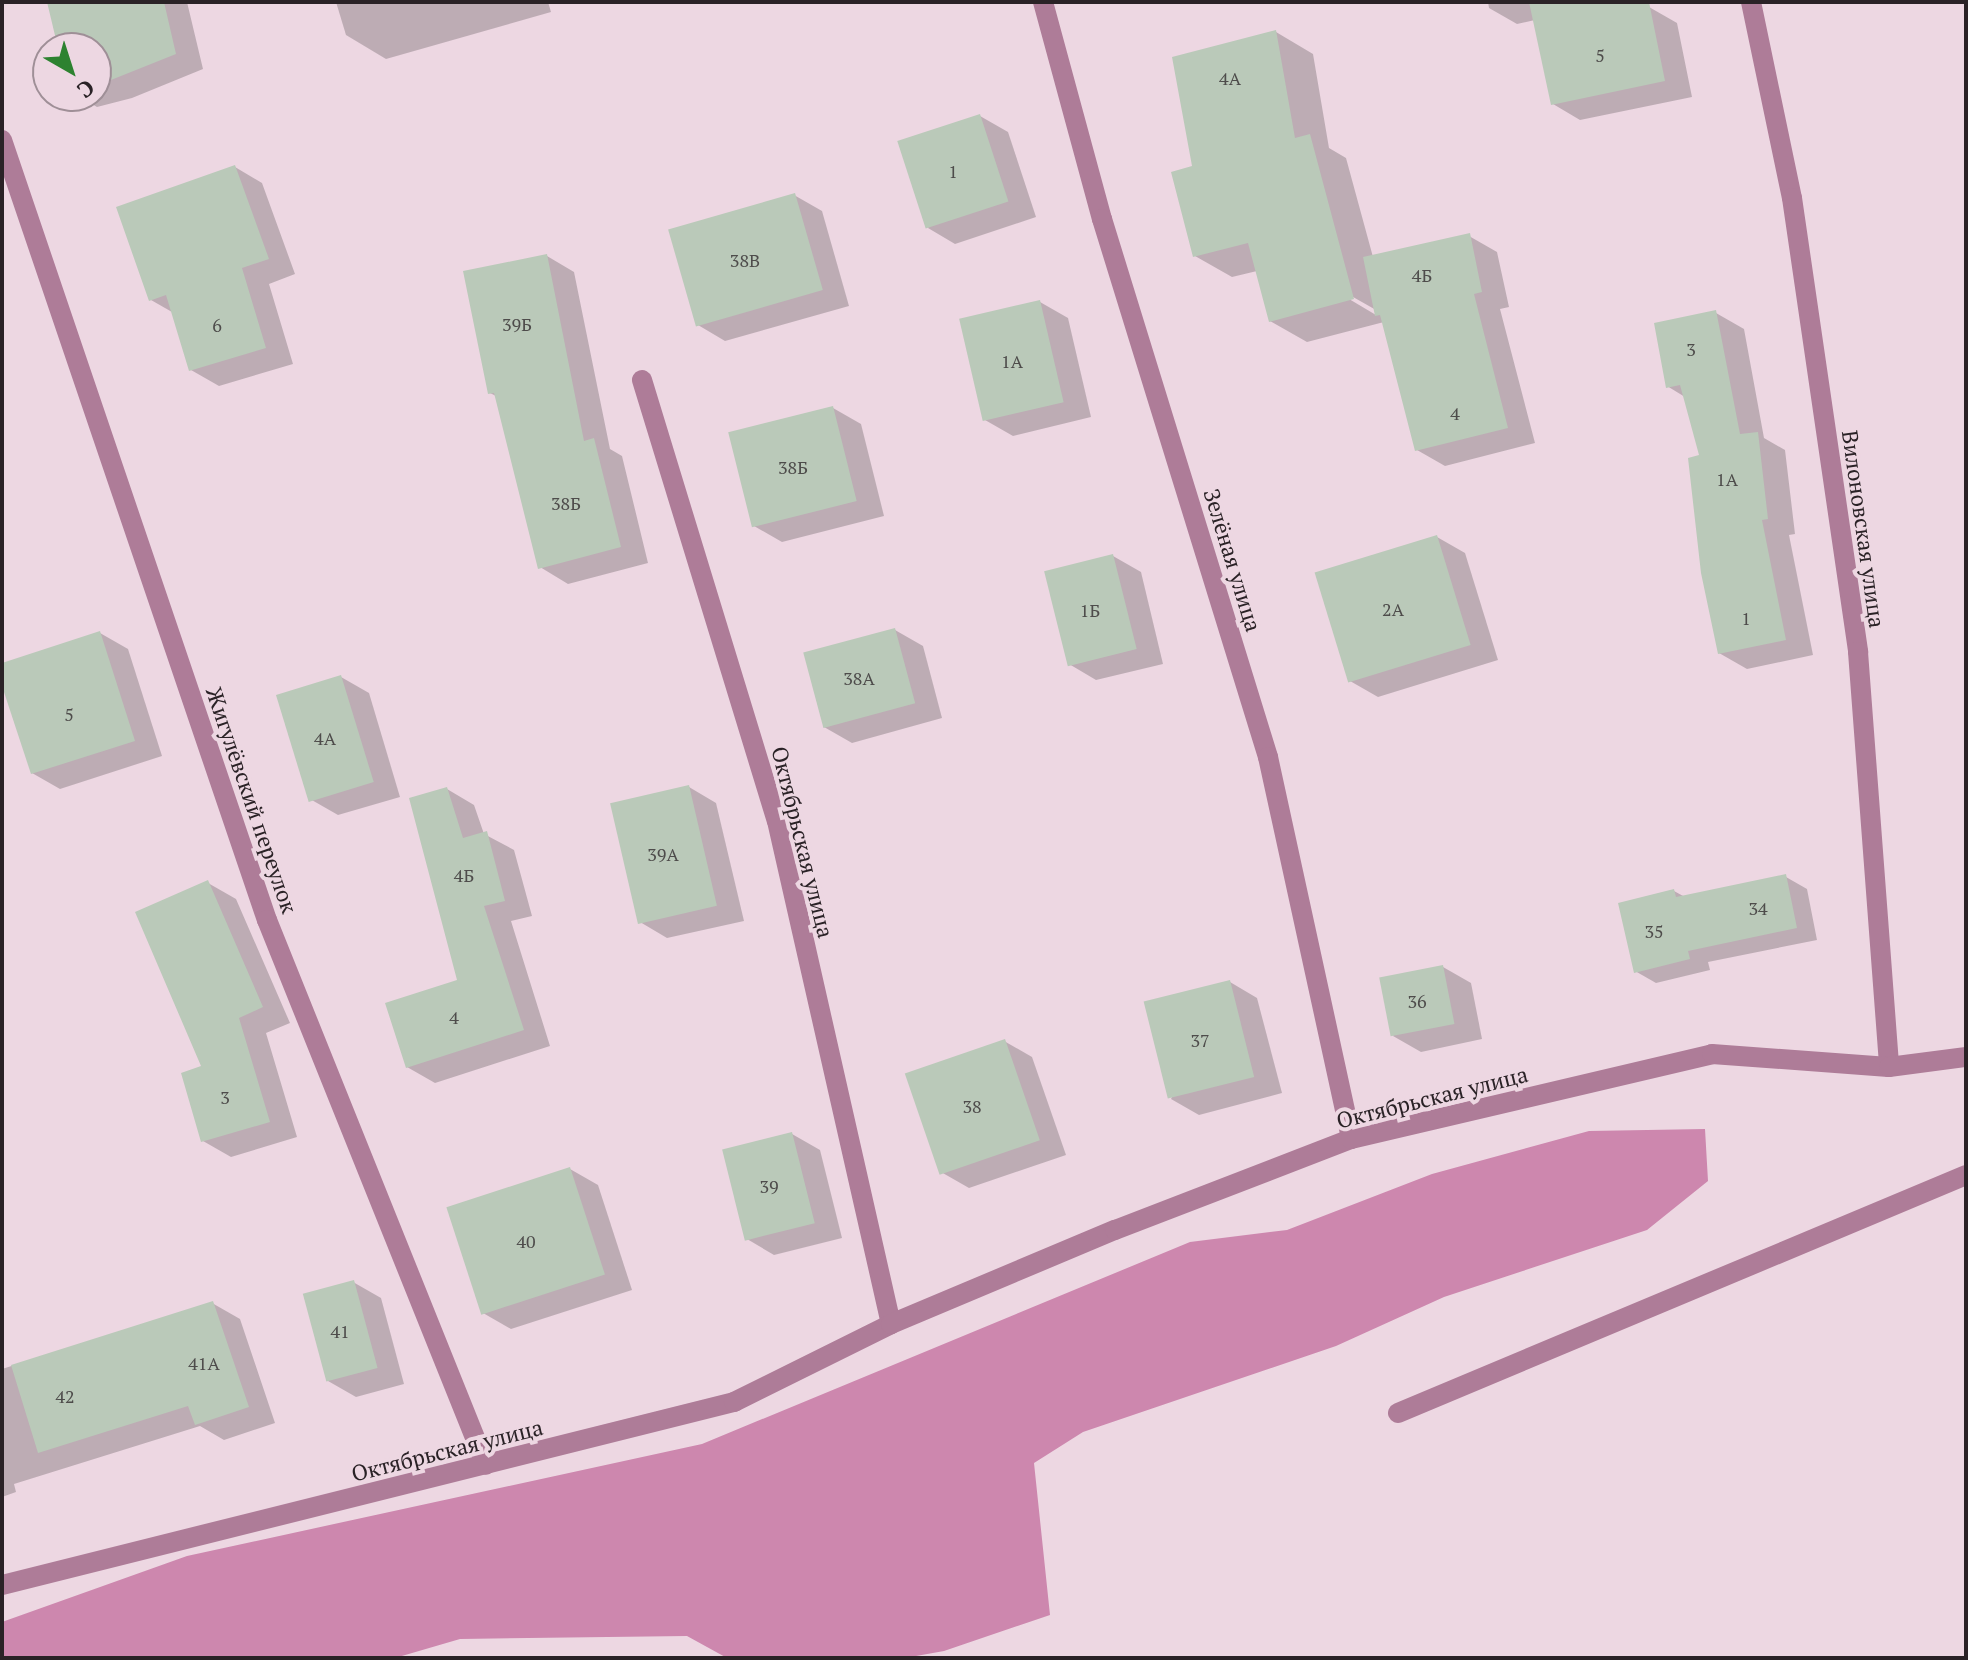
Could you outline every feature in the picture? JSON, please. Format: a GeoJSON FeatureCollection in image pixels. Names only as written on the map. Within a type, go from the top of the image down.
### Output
{"type":"FeatureCollection","features":[{"type":"Feature","properties":{"kind":"street","name":"Зелёная улица"},"geometry":{"type":"LineString","coordinates":[[1043,2],[1102,219],[1268,757],[1351,1139]]}},
{"type":"Feature","properties":{"kind":"street","name":"Вилоновская улица"},"geometry":{"type":"LineString","coordinates":[[1751,2],[1792,198],[1858,652],[1889,1067]]}},
{"type":"Feature","properties":{"kind":"street","name":"Жигулёвский переулок"},"geometry":{"type":"LineString","coordinates":[[2,140],[267,920],[486,1465]]}},
{"type":"Feature","properties":{"kind":"street","name":"Октябрьская улица"},"geometry":{"type":"LineString","coordinates":[[642,380],[777,821],[891,1324]]}},
{"type":"Feature","properties":{"kind":"street","name":"Октябрьская улица"},"geometry":{"type":"LineString","coordinates":[[2,1585],[734,1402],[891,1324],[1115,1230],[1351,1139],[1712,1054],[1889,1067],[1966,1057]]}},
{"type":"Feature","properties":{"kind":"street"},"geometry":{"type":"LineString","coordinates":[[1398,1413],[1966,1175]]}},
{"type":"Feature","properties":{"kind":"shaded area"},"geometry":{"type":"Polygon","coordinates":[[[1705,1129],[1708,1181],[1647,1230],[1444,1297],[1336,1346],[1083,1432],[1034,1463],[1050,1615],[944,1651],[905,1658],[727,1658],[687,1636],[460,1639],[395,1658],[2,1658],[2,1622],[187,1556],[702,1444],[1190,1242],[1287,1230],[1432,1174],[1589,1131],[1705,1129]]]}},
{"type":"Feature","properties":{"kind":"building"},"geometry":{"type":"Polygon","coordinates":[[[47,2],[164,2],[176,54],[112,80],[112,32],[54,32],[47,2]]]}},
{"type":"Feature","properties":{"kind":"building"},"geometry":{"type":"Polygon","coordinates":[[[1529,2],[1649,2],[1665,81],[1551,105],[1529,2]]]}},
{"type":"Feature","properties":{"kind":"building"},"geometry":{"type":"Polygon","coordinates":[[[1276,30],[1295,138],[1310,134],[1354,299],[1269,322],[1248,243],[1193,257],[1171,172],[1192,166],[1172,57],[1276,30]]]}},
{"type":"Feature","properties":{"kind":"building"},"geometry":{"type":"Polygon","coordinates":[[[980,114],[1008,201],[926,228],[897,141],[980,114]]]}},
{"type":"Feature","properties":{"kind":"building"},"geometry":{"type":"Polygon","coordinates":[[[235,165],[269,259],[242,268],[266,348],[189,371],[166,295],[149,301],[116,207],[235,165]]]}},
{"type":"Feature","properties":{"kind":"building"},"geometry":{"type":"Polygon","coordinates":[[[795,193],[823,290],[696,326],[668,229],[795,193]]]}},
{"type":"Feature","properties":{"kind":"building"},"geometry":{"type":"Polygon","coordinates":[[[1470,233],[1482,292],[1474,294],[1508,428],[1415,451],[1380,315],[1375,316],[1363,257],[1470,233]]]}},
{"type":"Feature","properties":{"kind":"building"},"geometry":{"type":"Polygon","coordinates":[[[547,254],[584,441],[594,438],[621,547],[538,569],[494,393],[488,394],[463,271],[547,254]]]}},
{"type":"Feature","properties":{"kind":"building"},"geometry":{"type":"Polygon","coordinates":[[[1040,300],[1064,402],[983,421],[959,319],[1040,300]]]}},
{"type":"Feature","properties":{"kind":"building"},"geometry":{"type":"Polygon","coordinates":[[[1716,310],[1740,434],[1758,432],[1768,519],[1762,520],[1786,640],[1718,654],[1701,573],[1688,458],[1699,455],[1680,385],[1666,388],[1654,323],[1716,310]]]}},
{"type":"Feature","properties":{"kind":"building"},"geometry":{"type":"Polygon","coordinates":[[[833,406],[857,501],[752,527],[728,432],[833,406]]]}},
{"type":"Feature","properties":{"kind":"building"},"geometry":{"type":"Polygon","coordinates":[[[1437,535],[1471,645],[1348,682],[1315,572],[1437,535]]]}},
{"type":"Feature","properties":{"kind":"building"},"geometry":{"type":"Polygon","coordinates":[[[1113,554],[1137,649],[1068,666],[1044,571],[1113,554]]]}},
{"type":"Feature","properties":{"kind":"building"},"geometry":{"type":"Polygon","coordinates":[[[895,628],[915,703],[823,728],[803,653],[895,628]]]}},
{"type":"Feature","properties":{"kind":"building"},"geometry":{"type":"Polygon","coordinates":[[[100,631],[135,741],[31,774],[2,686],[2,663],[100,631]]]}},
{"type":"Feature","properties":{"kind":"building"},"geometry":{"type":"Polygon","coordinates":[[[341,675],[374,782],[309,802],[276,695],[341,675]]]}},
{"type":"Feature","properties":{"kind":"building"},"geometry":{"type":"Polygon","coordinates":[[[689,785],[717,906],[638,924],[610,803],[689,785]]]}},
{"type":"Feature","properties":{"kind":"building"},"geometry":{"type":"Polygon","coordinates":[[[447,787],[463,838],[487,831],[505,901],[484,906],[524,1030],[406,1068],[385,1003],[457,980],[409,798],[447,787]]]}},
{"type":"Feature","properties":{"kind":"building"},"geometry":{"type":"Polygon","coordinates":[[[1786,874],[1797,928],[1688,951],[1690,959],[1634,973],[1618,903],[1674,889],[1676,897],[1786,874]]]}},
{"type":"Feature","properties":{"kind":"building"},"geometry":{"type":"Polygon","coordinates":[[[208,880],[263,1007],[239,1018],[270,1122],[201,1142],[181,1073],[201,1066],[135,912],[208,880]]]}},
{"type":"Feature","properties":{"kind":"building"},"geometry":{"type":"Polygon","coordinates":[[[1443,965],[1454,1024],[1391,1036],[1379,977],[1443,965]]]}},
{"type":"Feature","properties":{"kind":"building"},"geometry":{"type":"Polygon","coordinates":[[[1230,980],[1254,1077],[1168,1099],[1144,1002],[1230,980]]]}},
{"type":"Feature","properties":{"kind":"building"},"geometry":{"type":"Polygon","coordinates":[[[1005,1039],[1040,1140],[940,1175],[905,1074],[1005,1039]]]}},
{"type":"Feature","properties":{"kind":"building"},"geometry":{"type":"Polygon","coordinates":[[[792,1132],[815,1223],[745,1241],[722,1149],[792,1132]]]}},
{"type":"Feature","properties":{"kind":"building"},"geometry":{"type":"Polygon","coordinates":[[[570,1167],[605,1274],[481,1315],[446,1207],[570,1167]]]}},
{"type":"Feature","properties":{"kind":"building"},"geometry":{"type":"Polygon","coordinates":[[[354,1280],[378,1368],[326,1382],[303,1294],[354,1280]]]}},
{"type":"Feature","properties":{"kind":"building"},"geometry":{"type":"Polygon","coordinates":[[[213,1301],[249,1407],[195,1425],[188,1406],[38,1453],[11,1365],[213,1301]]]}}]}
